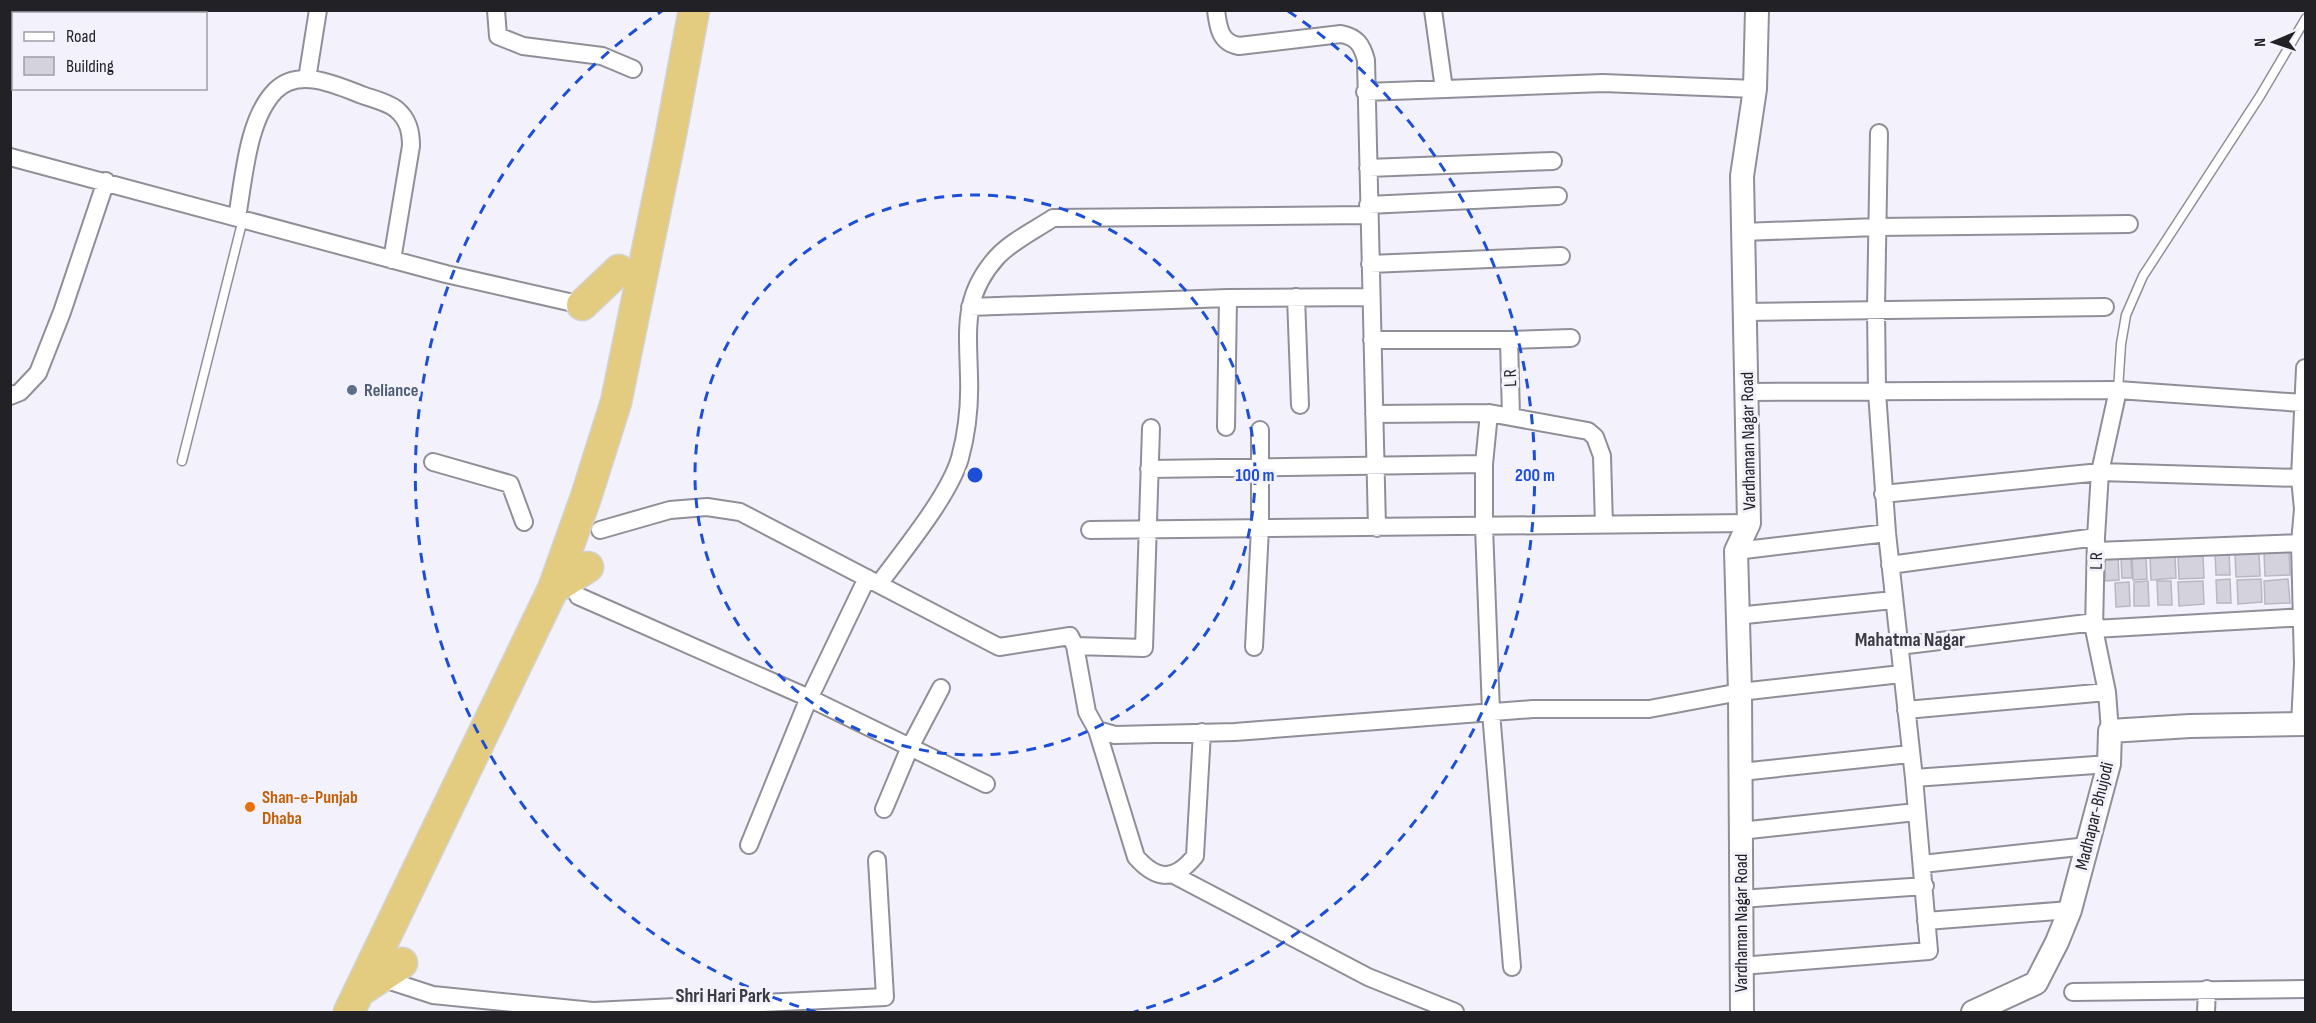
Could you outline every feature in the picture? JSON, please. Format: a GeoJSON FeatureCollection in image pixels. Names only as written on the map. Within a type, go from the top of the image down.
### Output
{"type":"FeatureCollection","features":[{"type":"Feature","properties":{"kind":"highway"},"geometry":{"type":"LineString","coordinates":[[566,592],[586,497],[616,402],[664,173],[694,10]]}},
{"type":"Feature","properties":{"kind":"highway"},"geometry":{"type":"LineString","coordinates":[[582,306],[619,270]]}},
{"type":"Feature","properties":{"kind":"highway"},"geometry":{"type":"LineString","coordinates":[[354,1002],[566,592],[588,567]]}},
{"type":"Feature","properties":{"kind":"highway"},"geometry":{"type":"LineString","coordinates":[[354,1002],[397,972]]}},
{"type":"Feature","properties":{"kind":"street"},"geometry":{"type":"LineString","coordinates":[[307,79],[318,10]]}},
{"type":"Feature","properties":{"kind":"street"},"geometry":{"type":"LineString","coordinates":[[496,10],[498,36],[524,46],[602,56],[633,69]]}},
{"type":"Feature","properties":{"kind":"street"},"geometry":{"type":"LineString","coordinates":[[1216,10],[1220,33],[1231,45],[1341,34],[1357,40],[1366,60],[1377,528]]}},
{"type":"Feature","properties":{"kind":"street"},"geometry":{"type":"LineString","coordinates":[[1433,10],[1444,89]]}},
{"type":"Feature","properties":{"kind":"street","name":"Vardhaman Nagar Road"},"geometry":{"type":"LineString","coordinates":[[1742,1012],[1740,692],[1736,616],[1736,551],[1749,523],[1742,176],[1755,89],[1757,10]]}},
{"type":"Feature","properties":{"kind":"street"},"geometry":{"type":"LineString","coordinates":[[240,218],[253,132],[264,104],[277,89],[292,81],[307,79],[331,83],[395,109],[407,121],[411,131],[411,146],[392,260]]}},
{"type":"Feature","properties":{"kind":"street"},"geometry":{"type":"LineString","coordinates":[[1365,92],[1603,82],[1755,89]]}},
{"type":"Feature","properties":{"kind":"street"},"geometry":{"type":"LineString","coordinates":[[1741,966],[1929,951],[1914,778],[1883,494],[1875,309],[1879,133]]}},
{"type":"Feature","properties":{"kind":"street"},"geometry":{"type":"LineString","coordinates":[[10,157],[106,181],[392,260],[582,306]]}},
{"type":"Feature","properties":{"kind":"street"},"geometry":{"type":"LineString","coordinates":[[1368,168],[1553,161]]}},
{"type":"Feature","properties":{"kind":"street"},"geometry":{"type":"LineString","coordinates":[[10,396],[20,392],[38,373],[62,312],[106,181]]}},
{"type":"Feature","properties":{"kind":"street"},"geometry":{"type":"LineString","coordinates":[[749,845],[809,699],[873,581],[940,500],[959,461],[966,427],[970,378],[967,340],[970,307],[981,279],[998,256],[1053,218],[1369,210],[1557,196]]}},
{"type":"Feature","properties":{"kind":"street"},"geometry":{"type":"LineString","coordinates":[[1743,232],[1877,227],[2129,224]]}},
{"type":"Feature","properties":{"kind":"street"},"geometry":{"type":"LineString","coordinates":[[1370,264],[1561,256]]}},
{"type":"Feature","properties":{"kind":"street"},"geometry":{"type":"LineString","coordinates":[[1296,297],[1300,405]]}},
{"type":"Feature","properties":{"kind":"street"},"geometry":{"type":"LineString","coordinates":[[970,307],[1228,298],[1371,297]]}},
{"type":"Feature","properties":{"kind":"street"},"geometry":{"type":"LineString","coordinates":[[1226,427],[1228,298]]}},
{"type":"Feature","properties":{"kind":"street"},"geometry":{"type":"LineString","coordinates":[[1745,312],[2105,307]]}},
{"type":"Feature","properties":{"kind":"street"},"geometry":{"type":"LineString","coordinates":[[1372,340],[1571,338]]}},
{"type":"Feature","properties":{"kind":"street","name":"L R"},"geometry":{"type":"LineString","coordinates":[[1509,340],[1511,416]]}},
{"type":"Feature","properties":{"kind":"street"},"geometry":{"type":"LineString","coordinates":[[2110,731],[2190,726],[2303,725],[2304,617],[2300,543],[2304,509],[2300,478],[2304,433],[2302,403],[2305,368]]}},
{"type":"Feature","properties":{"kind":"street"},"geometry":{"type":"LineString","coordinates":[[1746,392],[2118,390],[2302,403]]}},
{"type":"Feature","properties":{"kind":"street","name":"L R"},"geometry":{"type":"LineString","coordinates":[[2110,731],[2107,692],[2095,626],[2096,544],[2100,472],[2118,390]]}},
{"type":"Feature","properties":{"kind":"street"},"geometry":{"type":"LineString","coordinates":[[1374,414],[1489,413],[1588,431],[1595,437],[1602,456],[1604,525]]}},
{"type":"Feature","properties":{"kind":"street"},"geometry":{"type":"LineString","coordinates":[[1489,413],[1484,464],[1484,527],[1491,712],[1512,967]]}},
{"type":"Feature","properties":{"kind":"street"},"geometry":{"type":"LineString","coordinates":[[1075,646],[1144,648],[1151,428]]}},
{"type":"Feature","properties":{"kind":"street"},"geometry":{"type":"LineString","coordinates":[[1254,647],[1260,528],[1260,430]]}},
{"type":"Feature","properties":{"kind":"street"},"geometry":{"type":"LineString","coordinates":[[433,462],[510,484],[524,522]]}},
{"type":"Feature","properties":{"kind":"street"},"geometry":{"type":"LineString","coordinates":[[1149,469],[1484,464]]}},
{"type":"Feature","properties":{"kind":"street"},"geometry":{"type":"LineString","coordinates":[[1883,494],[2100,472],[2300,478]]}},
{"type":"Feature","properties":{"kind":"street"},"geometry":{"type":"LineString","coordinates":[[600,530],[670,510],[706,507],[740,512],[999,646],[1070,636],[1075,646],[1087,712],[1097,730],[1136,857],[1148,870],[1159,876],[1186,868],[1195,856],[1202,732]]}},
{"type":"Feature","properties":{"kind":"street"},"geometry":{"type":"LineString","coordinates":[[1090,530],[1749,523]]}},
{"type":"Feature","properties":{"kind":"street"},"geometry":{"type":"LineString","coordinates":[[1736,551],[1887,533]]}},
{"type":"Feature","properties":{"kind":"street"},"geometry":{"type":"LineString","coordinates":[[1890,565],[2096,544],[2300,543]]}},
{"type":"Feature","properties":{"kind":"street"},"geometry":{"type":"LineString","coordinates":[[566,592],[809,699],[986,784]]}},
{"type":"Feature","properties":{"kind":"street"},"geometry":{"type":"LineString","coordinates":[[1736,616],[1893,600]]}},
{"type":"Feature","properties":{"kind":"street"},"geometry":{"type":"LineString","coordinates":[[1899,646],[2095,626],[2304,617]]}},
{"type":"Feature","properties":{"kind":"street"},"geometry":{"type":"LineString","coordinates":[[1097,730],[1114,735],[1202,732],[1533,709],[1649,709],[1740,692],[1901,674]]}},
{"type":"Feature","properties":{"kind":"street"},"geometry":{"type":"LineString","coordinates":[[884,809],[910,747],[941,688]]}},
{"type":"Feature","properties":{"kind":"street"},"geometry":{"type":"LineString","coordinates":[[1906,710],[2107,692]]}},
{"type":"Feature","properties":{"kind":"street","name":"Madhapar-Bhujodi"},"geometry":{"type":"LineString","coordinates":[[1973,1012],[2036,983],[2057,942],[2070,910],[2109,764],[2110,731]]}},
{"type":"Feature","properties":{"kind":"street"},"geometry":{"type":"LineString","coordinates":[[1741,771],[1910,754]]}},
{"type":"Feature","properties":{"kind":"street"},"geometry":{"type":"LineString","coordinates":[[1914,778],[2109,764]]}},
{"type":"Feature","properties":{"kind":"street"},"geometry":{"type":"LineString","coordinates":[[1740,831],[1916,812]]}},
{"type":"Feature","properties":{"kind":"street"},"geometry":{"type":"LineString","coordinates":[[1922,864],[2088,846]]}},
{"type":"Feature","properties":{"kind":"street"},"geometry":{"type":"LineString","coordinates":[[397,972],[433,995],[592,1011],[885,997],[877,860]]}},
{"type":"Feature","properties":{"kind":"street"},"geometry":{"type":"LineString","coordinates":[[1172,874],[1368,977],[1455,1012]]}},
{"type":"Feature","properties":{"kind":"street"},"geometry":{"type":"LineString","coordinates":[[1740,899],[1924,886]]}},
{"type":"Feature","properties":{"kind":"street"},"geometry":{"type":"LineString","coordinates":[[1926,921],[2070,910]]}},
{"type":"Feature","properties":{"kind":"street"},"geometry":{"type":"LineString","coordinates":[[2206,989],[2206,1012]]}},
{"type":"Feature","properties":{"kind":"street"},"geometry":{"type":"LineString","coordinates":[[2073,992],[2306,989]]}},
{"type":"Feature","properties":{"kind":"lane"},"geometry":{"type":"LineString","coordinates":[[2118,390],[2121,344],[2126,315],[2144,276],[2260,96],[2306,18]]}},
{"type":"Feature","properties":{"kind":"lane"},"geometry":{"type":"LineString","coordinates":[[182,460],[240,218]]}},
{"type":"Feature","properties":{"kind":"building"},"geometry":{"type":"Polygon","coordinates":[[[2229,551],[2230,575],[2216,575],[2215,552],[2229,551]]]}},
{"type":"Feature","properties":{"kind":"building"},"geometry":{"type":"Polygon","coordinates":[[[2289,551],[2290,575],[2265,576],[2264,552],[2289,551]]]}},
{"type":"Feature","properties":{"kind":"building"},"geometry":{"type":"Polygon","coordinates":[[[2259,553],[2260,576],[2236,577],[2235,554],[2259,553]]]}},
{"type":"Feature","properties":{"kind":"building"},"geometry":{"type":"Polygon","coordinates":[[[2175,555],[2176,578],[2151,580],[2150,556],[2175,555]]]}},
{"type":"Feature","properties":{"kind":"building"},"geometry":{"type":"Polygon","coordinates":[[[2203,555],[2204,578],[2179,579],[2178,556],[2203,555]]]}},
{"type":"Feature","properties":{"kind":"building"},"geometry":{"type":"Polygon","coordinates":[[[2118,556],[2119,580],[2105,581],[2105,557],[2118,556]]]}},
{"type":"Feature","properties":{"kind":"building"},"geometry":{"type":"Polygon","coordinates":[[[2132,556],[2146,556],[2147,579],[2133,580],[2132,556]]]}},
{"type":"Feature","properties":{"kind":"building"},"geometry":{"type":"Polygon","coordinates":[[[2121,558],[2131,558],[2132,578],[2122,578],[2121,558]]]}},
{"type":"Feature","properties":{"kind":"building"},"geometry":{"type":"Polygon","coordinates":[[[2230,579],[2231,603],[2217,603],[2216,580],[2230,579]]]}},
{"type":"Feature","properties":{"kind":"building"},"geometry":{"type":"Polygon","coordinates":[[[2261,579],[2262,602],[2238,604],[2237,580],[2261,579]]]}},
{"type":"Feature","properties":{"kind":"building"},"geometry":{"type":"Polygon","coordinates":[[[2288,579],[2290,603],[2265,604],[2264,581],[2288,579]]]}},
{"type":"Feature","properties":{"kind":"building"},"geometry":{"type":"Polygon","coordinates":[[[2148,581],[2149,606],[2134,606],[2134,582],[2148,581]]]}},
{"type":"Feature","properties":{"kind":"building"},"geometry":{"type":"Polygon","coordinates":[[[2157,581],[2171,581],[2172,605],[2158,605],[2157,581]]]}},
{"type":"Feature","properties":{"kind":"building"},"geometry":{"type":"Polygon","coordinates":[[[2203,581],[2204,604],[2179,606],[2178,582],[2203,581]]]}},
{"type":"Feature","properties":{"kind":"building"},"geometry":{"type":"Polygon","coordinates":[[[2129,582],[2130,606],[2116,607],[2115,583],[2129,582]]]}},
{"type":"Feature","properties":{"kind":"place","name":"Reliance"},"geometry":{"type":"Point","coordinates":[352,390]}},
{"type":"Feature","properties":{"kind":"place","name":"Shan-e-Punjab Dhaba"},"geometry":{"type":"Point","coordinates":[250,807]}},
{"type":"Feature","properties":{"kind":"district","name":"Mahatma Nagar"},"geometry":{"type":"Point","coordinates":[1910,639]}},
{"type":"Feature","properties":{"kind":"district","name":"Shri Hari Park"},"geometry":{"type":"Point","coordinates":[723,995]}}]}
